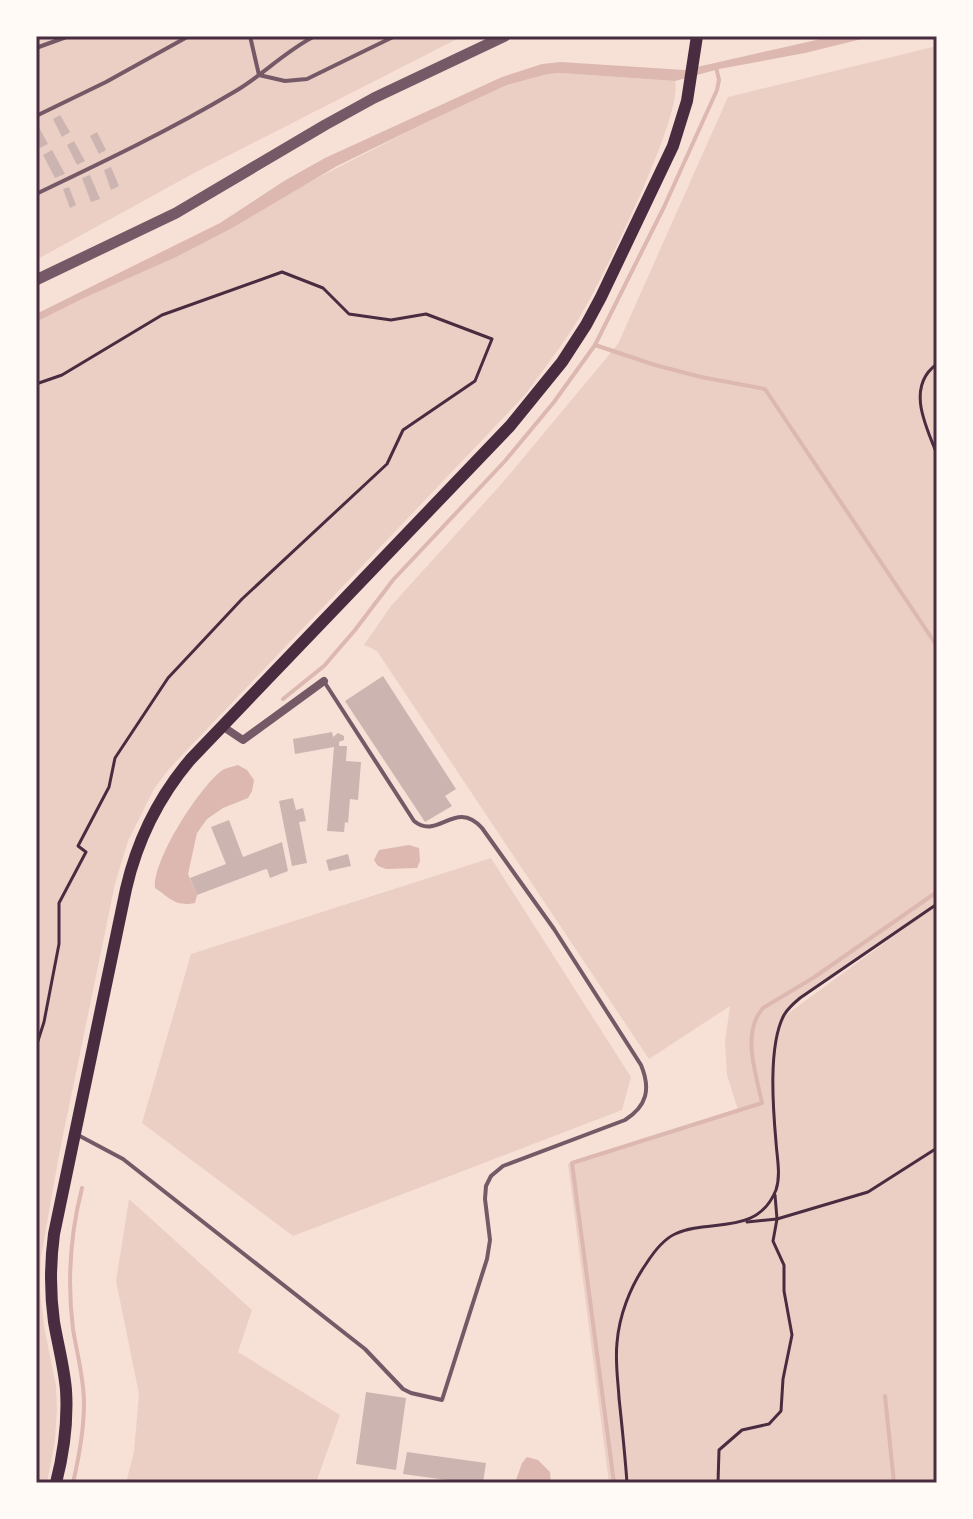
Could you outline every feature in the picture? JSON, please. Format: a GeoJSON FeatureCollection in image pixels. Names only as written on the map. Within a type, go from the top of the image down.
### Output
{"type":"FeatureCollection","features":[{"type":"Feature","properties":{"kind":"main road"},"geometry":{"type":"LineString","coordinates":[[690,36],[693,59]]}},
{"type":"Feature","properties":{"kind":"main road"},"geometry":{"type":"LineString","coordinates":[[56,1483],[65,1439],[67,1403],[53,1312],[51,1263],[56,1220],[123,902],[136,852],[146,828],[165,792],[181,771],[499,439],[553,375],[586,325],[673,146],[689,92],[697,36]]}},
{"type":"Feature","properties":{"kind":"street"},"geometry":{"type":"LineString","coordinates":[[36,280],[176,213],[374,98],[505,36]]}},
{"type":"Feature","properties":{"kind":"street"},"geometry":{"type":"LineString","coordinates":[[222,726],[243,740],[324,681]]}},
{"type":"Feature","properties":{"kind":"lane"},"geometry":{"type":"LineString","coordinates":[[36,48],[69,36]]}},
{"type":"Feature","properties":{"kind":"lane"},"geometry":{"type":"LineString","coordinates":[[36,116],[189,36]]}},
{"type":"Feature","properties":{"kind":"lane"},"geometry":{"type":"LineString","coordinates":[[250,36],[259,75]]}},
{"type":"Feature","properties":{"kind":"lane"},"geometry":{"type":"LineString","coordinates":[[36,194],[225,97],[315,36]]}},
{"type":"Feature","properties":{"kind":"lane"},"geometry":{"type":"LineString","coordinates":[[259,75],[285,81],[307,79],[395,36]]}},
{"type":"Feature","properties":{"kind":"lane"},"geometry":{"type":"LineString","coordinates":[[74,1133],[123,1159],[365,1349],[403,1389],[442,1400],[487,1259],[489,1231],[485,1193],[491,1176],[503,1166],[625,1120],[636,1113],[643,1103],[647,1084],[641,1065],[554,929],[482,828],[475,820],[460,816],[428,828],[417,824],[324,681]]}},
{"type":"Feature","properties":{"kind":"path"},"geometry":{"type":"LineString","coordinates":[[36,384],[62,375],[162,315],[282,272],[323,288],[349,314],[391,320],[426,314],[492,339],[475,381],[403,430],[387,464],[242,599],[168,678],[115,758],[109,787],[78,846],[86,852],[59,903],[59,944],[36,1047]]}},
{"type":"Feature","properties":{"kind":"path"},"geometry":{"type":"LineString","coordinates":[[937,364],[925,376],[920,394],[921,411],[937,454]]}},
{"type":"Feature","properties":{"kind":"path"},"geometry":{"type":"LineString","coordinates":[[740,1222],[759,1213],[770,1201],[779,1178],[773,1082],[777,1035],[785,1013],[800,998],[937,904]]}},
{"type":"Feature","properties":{"kind":"path"},"geometry":{"type":"LineString","coordinates":[[627,1483],[616,1361],[617,1341],[629,1295],[646,1263],[661,1245],[672,1235],[687,1230],[777,1219],[868,1192],[937,1148]]}},
{"type":"Feature","properties":{"kind":"path"},"geometry":{"type":"LineString","coordinates":[[718,1483],[719,1450],[742,1430],[769,1424],[781,1411],[783,1379],[792,1335],[784,1291],[784,1265],[773,1241],[777,1219],[775,1192]]}},
{"type":"Feature","properties":{"kind":"shaded area"},"geometry":{"type":"Polygon","coordinates":[[[36,36],[463,36],[196,172],[36,260],[36,36]]]}},
{"type":"Feature","properties":{"kind":"shaded area"},"geometry":{"type":"Polygon","coordinates":[[[834,36],[874,36],[675,81],[560,73],[507,85],[337,166],[176,257],[36,322],[36,314],[220,223],[325,158],[502,77],[542,64],[561,62],[684,70],[834,36]]]}},
{"type":"Feature","properties":{"kind":"shaded area"},"geometry":{"type":"Polygon","coordinates":[[[937,46],[937,1483],[609,1483],[568,1164],[738,1110],[727,1075],[725,1042],[730,1006],[649,1059],[377,651],[364,645],[391,606],[504,481],[618,344],[728,97],[937,46]],[[917,919],[789,1007],[782,1017],[917,919]]]}},
{"type":"Feature","properties":{"kind":"shaded area"},"geometry":{"type":"Polygon","coordinates":[[[560,73],[675,81],[667,127],[655,160],[581,315],[524,396],[169,769],[154,789],[128,841],[115,884],[41,1257],[40,1289],[57,1409],[47,1483],[36,1483],[36,322],[425,123],[507,85],[560,73]]]}},
{"type":"Feature","properties":{"kind":"shaded area"},"geometry":{"type":"Polygon","coordinates":[[[238,765],[247,770],[254,780],[252,791],[248,798],[223,808],[207,819],[197,833],[188,874],[197,895],[195,903],[173,901],[155,888],[156,875],[169,843],[189,809],[211,781],[222,771],[238,765]]]}},
{"type":"Feature","properties":{"kind":"shaded area"},"geometry":{"type":"Polygon","coordinates":[[[409,845],[419,848],[417,868],[386,869],[374,860],[379,850],[409,845]]]}},
{"type":"Feature","properties":{"kind":"shaded area"},"geometry":{"type":"Polygon","coordinates":[[[491,858],[631,1077],[622,1110],[293,1236],[142,1123],[191,954],[491,858]]]}},
{"type":"Feature","properties":{"kind":"shaded area"},"geometry":{"type":"Polygon","coordinates":[[[129,1199],[252,1310],[238,1352],[340,1415],[316,1483],[126,1483],[134,1452],[139,1394],[116,1281],[129,1199]]]}},
{"type":"Feature","properties":{"kind":"shaded area"},"geometry":{"type":"Polygon","coordinates":[[[527,1457],[538,1460],[550,1472],[551,1483],[515,1483],[527,1457]]]}},
{"type":"Feature","properties":{"kind":"building"},"geometry":{"type":"Polygon","coordinates":[[[60,115],[70,132],[62,137],[53,119],[60,115]]]}},
{"type":"Feature","properties":{"kind":"building"},"geometry":{"type":"Polygon","coordinates":[[[36,122],[48,144],[40,148],[36,140],[36,122]]]}},
{"type":"Feature","properties":{"kind":"building"},"geometry":{"type":"Polygon","coordinates":[[[97,132],[106,150],[99,154],[90,136],[97,132]]]}},
{"type":"Feature","properties":{"kind":"building"},"geometry":{"type":"Polygon","coordinates":[[[74,141],[85,161],[77,165],[67,145],[74,141]]]}},
{"type":"Feature","properties":{"kind":"building"},"geometry":{"type":"Polygon","coordinates":[[[52,150],[65,174],[55,178],[43,155],[52,150]]]}},
{"type":"Feature","properties":{"kind":"building"},"geometry":{"type":"Polygon","coordinates":[[[111,167],[119,186],[111,190],[104,170],[111,167]]]}},
{"type":"Feature","properties":{"kind":"building"},"geometry":{"type":"Polygon","coordinates":[[[90,175],[100,199],[91,202],[82,178],[90,175]]]}},
{"type":"Feature","properties":{"kind":"building"},"geometry":{"type":"Polygon","coordinates":[[[69,187],[76,205],[70,208],[63,189],[69,187]]]}},
{"type":"Feature","properties":{"kind":"building"},"geometry":{"type":"Polygon","coordinates":[[[383,676],[456,789],[445,796],[452,806],[425,822],[345,701],[383,676]]]}},
{"type":"Feature","properties":{"kind":"building"},"geometry":{"type":"Polygon","coordinates":[[[332,732],[333,737],[338,733],[344,736],[339,746],[347,746],[346,761],[361,762],[358,800],[350,799],[344,832],[327,831],[334,747],[295,754],[293,739],[332,732]]]}},
{"type":"Feature","properties":{"kind":"building"},"geometry":{"type":"Polygon","coordinates":[[[293,798],[296,810],[303,808],[306,821],[299,822],[307,863],[292,866],[279,801],[293,798]]]}},
{"type":"Feature","properties":{"kind":"building"},"geometry":{"type":"Polygon","coordinates":[[[229,820],[243,857],[282,842],[288,871],[270,878],[267,869],[263,870],[197,895],[190,878],[226,864],[211,827],[229,820]]]}},
{"type":"Feature","properties":{"kind":"building"},"geometry":{"type":"Polygon","coordinates":[[[348,854],[351,866],[329,871],[326,860],[348,854]]]}},
{"type":"Feature","properties":{"kind":"building"},"geometry":{"type":"Polygon","coordinates":[[[366,1392],[406,1398],[396,1470],[356,1464],[366,1392]]]}},
{"type":"Feature","properties":{"kind":"building"},"geometry":{"type":"Polygon","coordinates":[[[407,1452],[486,1463],[483,1483],[403,1474],[407,1452]]]}},
{"type":"Feature","properties":{"kind":"waterway"},"geometry":{"type":"LineString","coordinates":[[283,699],[324,666],[393,580],[505,461],[554,402],[595,345],[664,207],[717,90],[719,80],[716,67]]}},
{"type":"Feature","properties":{"kind":"waterway"},"geometry":{"type":"LineString","coordinates":[[595,345],[701,377],[765,389],[937,646]]}},
{"type":"Feature","properties":{"kind":"waterway"},"geometry":{"type":"LineString","coordinates":[[614,1483],[572,1163],[762,1103],[751,1041],[756,1018],[763,1008],[813,978],[937,892]]}},
{"type":"Feature","properties":{"kind":"waterway"},"geometry":{"type":"LineString","coordinates":[[73,1483],[81,1443],[84,1403],[73,1329],[70,1276],[72,1241],[82,1188]]}},
{"type":"Feature","properties":{"kind":"waterway"},"geometry":{"type":"LineString","coordinates":[[885,1396],[894,1483]]}}]}
